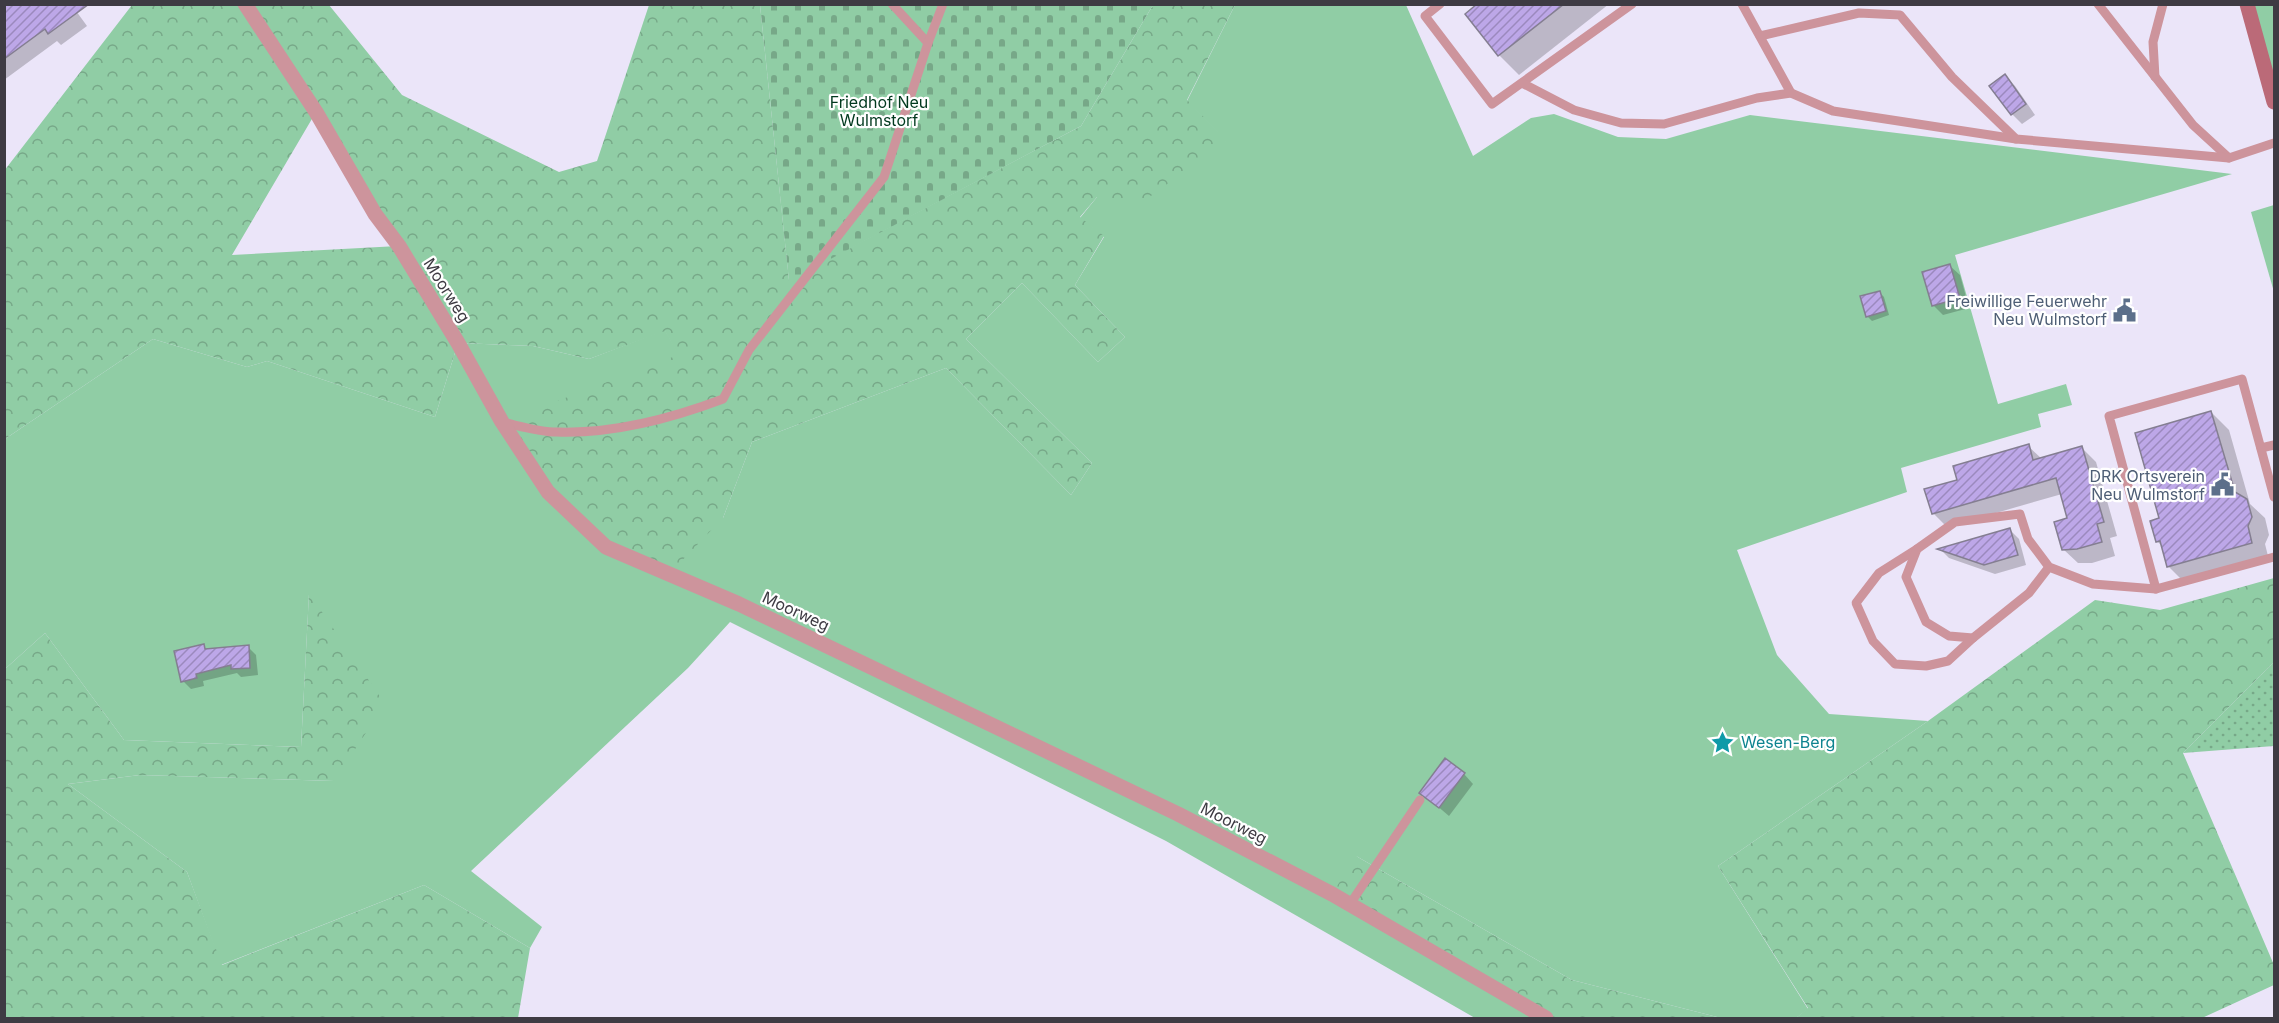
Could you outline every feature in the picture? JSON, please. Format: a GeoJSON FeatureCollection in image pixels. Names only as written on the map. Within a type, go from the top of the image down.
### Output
{"type":"FeatureCollection","features":[{"type":"Feature","properties":{"kind":"main road"},"geometry":{"type":"LineString","coordinates":[[2247,4],[2271,76],[2274,102]]}},
{"type":"Feature","properties":{"kind":"street","name":"Moorweg"},"geometry":{"type":"LineString","coordinates":[[245,4],[316,112],[375,214],[417,275],[502,422],[548,492],[606,547],[739,604],[1178,814],[1350,904],[1546,1018]]}},
{"type":"Feature","properties":{"kind":"lane"},"geometry":{"type":"LineString","coordinates":[[892,4],[928,43]]}},
{"type":"Feature","properties":{"kind":"lane"},"geometry":{"type":"LineString","coordinates":[[502,422],[555,432],[604,431],[668,418],[723,399],[749,350],[885,177],[928,43],[943,4]]}},
{"type":"Feature","properties":{"kind":"lane"},"geometry":{"type":"LineString","coordinates":[[1440,4],[1425,16],[1492,104],[1632,4]]}},
{"type":"Feature","properties":{"kind":"lane"},"geometry":{"type":"LineString","coordinates":[[1742,4],[1791,93]]}},
{"type":"Feature","properties":{"kind":"lane"},"geometry":{"type":"LineString","coordinates":[[2098,4],[2193,125],[2229,158]]}},
{"type":"Feature","properties":{"kind":"lane"},"geometry":{"type":"LineString","coordinates":[[2155,77],[2153,42],[2163,4]]}},
{"type":"Feature","properties":{"kind":"lane"},"geometry":{"type":"LineString","coordinates":[[1760,36],[1858,14],[1900,15],[1952,77],[2016,139]]}},
{"type":"Feature","properties":{"kind":"lane"},"geometry":{"type":"LineString","coordinates":[[1521,83],[1574,110],[1621,123],[1664,124],[1757,98],[1791,93],[1833,111],[2016,139],[2229,158],[2274,143]]}},
{"type":"Feature","properties":{"kind":"lane"},"geometry":{"type":"LineString","coordinates":[[2156,589],[2109,416],[2242,379],[2274,497]]}},
{"type":"Feature","properties":{"kind":"lane"},"geometry":{"type":"LineString","coordinates":[[2261,448],[2274,444]]}},
{"type":"Feature","properties":{"kind":"lane"},"geometry":{"type":"LineString","coordinates":[[2049,567],[2029,592],[1948,661],[1926,666],[1895,664],[1873,641],[1856,603],[1879,573],[1955,522],[2020,514],[2028,539],[2049,567],[2093,584],[2156,589],[2274,557]]}},
{"type":"Feature","properties":{"kind":"lane"},"geometry":{"type":"LineString","coordinates":[[1917,549],[1906,577],[1926,622],[1948,636],[1973,638]]}},
{"type":"Feature","properties":{"kind":"lane"},"geometry":{"type":"LineString","coordinates":[[1350,904],[1420,800]]}},
{"type":"Feature","properties":{"kind":"green space"},"geometry":{"type":"Polygon","coordinates":[[[132,5],[329,5],[402,95],[559,172],[597,161],[649,5],[760,5],[789,280],[1081,126],[1153,5],[1235,5],[1187,100],[1227,141],[1137,206],[1097,197],[1080,217],[1104,236],[1075,285],[1125,337],[1098,362],[1022,283],[966,339],[1092,463],[1071,495],[946,368],[752,442],[723,518],[670,573],[606,547],[548,492],[502,422],[678,355],[665,331],[589,359],[533,346],[458,343],[435,417],[267,361],[247,367],[153,339],[5,439],[4,171],[132,5]],[[316,112],[232,255],[398,246],[316,112]]]}},
{"type":"Feature","properties":{"kind":"green space","name":"Friedhof Neu Wulmstorf"},"geometry":{"type":"Polygon","coordinates":[[[760,5],[1153,5],[1081,126],[789,281],[760,5]]]}},
{"type":"Feature","properties":{"kind":"green space"},"geometry":{"type":"Polygon","coordinates":[[[1235,5],[1406,5],[1473,156],[1531,118],[1554,114],[1618,137],[1666,139],[1750,115],[2232,174],[1955,255],[1998,404],[2066,384],[2072,405],[2038,414],[2041,427],[1901,468],[1907,492],[1737,550],[1777,655],[1829,714],[1928,721],[1718,866],[1808,1009],[1796,1018],[1721,1018],[1572,980],[1356,856],[1546,1018],[1475,1018],[1166,841],[730,622],[688,668],[471,871],[542,927],[530,948],[424,885],[221,965],[187,872],[68,784],[140,775],[334,781],[309,594],[301,747],[124,740],[45,633],[5,669],[5,439],[153,339],[247,367],[267,361],[435,417],[458,343],[533,346],[589,359],[665,330],[679,355],[723,518],[752,442],[946,368],[1071,495],[1092,463],[966,339],[1022,283],[1098,362],[1125,337],[1075,285],[1104,237],[1080,218],[1097,197],[1226,141],[1187,101],[1235,5]]]}},
{"type":"Feature","properties":{"kind":"green space"},"geometry":{"type":"Polygon","coordinates":[[[2246,5],[2274,5],[2274,103],[2246,5]]]}},
{"type":"Feature","properties":{"kind":"green space"},"geometry":{"type":"Polygon","coordinates":[[[2274,205],[2274,292],[2251,212],[2274,205]]]}},
{"type":"Feature","properties":{"kind":"green space"},"geometry":{"type":"Polygon","coordinates":[[[2274,578],[2274,662],[2183,753],[2274,965],[2274,985],[2202,1018],[1796,1018],[1808,1008],[1718,866],[1928,721],[2095,600],[2160,610],[2274,578]]]}},
{"type":"Feature","properties":{"kind":"green space"},"geometry":{"type":"Polygon","coordinates":[[[309,593],[385,704],[334,781],[140,775],[68,784],[187,872],[222,965],[424,885],[530,948],[518,1018],[5,1018],[5,669],[45,633],[124,740],[301,747],[309,593]]]}},
{"type":"Feature","properties":{"kind":"green space"},"geometry":{"type":"Polygon","coordinates":[[[2274,662],[2274,746],[2183,753],[2274,662]]]}},
{"type":"Feature","properties":{"kind":"green space"},"geometry":{"type":"Polygon","coordinates":[[[1356,856],[1572,980],[1721,1018],[1546,1018],[1332,894],[1356,856]]]}},
{"type":"Feature","properties":{"kind":"building"},"geometry":{"type":"Polygon","coordinates":[[[4,4],[89,4],[48,34],[45,29],[4,59],[4,4]]]}},
{"type":"Feature","properties":{"kind":"building"},"geometry":{"type":"Polygon","coordinates":[[[1477,4],[1564,4],[1498,56],[1465,14],[1477,4]]]}},
{"type":"Feature","properties":{"kind":"building"},"geometry":{"type":"Polygon","coordinates":[[[2005,74],[2026,104],[2011,115],[1989,86],[2005,74]]]}},
{"type":"Feature","properties":{"kind":"building"},"geometry":{"type":"Polygon","coordinates":[[[1950,264],[1960,298],[1932,306],[1922,272],[1950,264]]]}},
{"type":"Feature","properties":{"kind":"building"},"geometry":{"type":"Polygon","coordinates":[[[1880,291],[1886,311],[1866,317],[1860,296],[1880,291]]]}},
{"type":"Feature","properties":{"kind":"building"},"geometry":{"type":"Polygon","coordinates":[[[2211,411],[2235,492],[2247,499],[2252,517],[2248,526],[2252,543],[2167,567],[2160,541],[2156,542],[2150,521],[2159,518],[2135,433],[2211,411]]]}},
{"type":"Feature","properties":{"kind":"building"},"geometry":{"type":"Polygon","coordinates":[[[2029,444],[2033,460],[2082,446],[2104,522],[2097,524],[2102,542],[2077,549],[2062,550],[2054,522],[2067,518],[2056,478],[1932,514],[1924,489],[1957,480],[1953,466],[2029,444]]]}},
{"type":"Feature","properties":{"kind":"building"},"geometry":{"type":"Polygon","coordinates":[[[2010,528],[2018,555],[1984,565],[1937,549],[2010,528]]]}},
{"type":"Feature","properties":{"kind":"building"},"geometry":{"type":"Polygon","coordinates":[[[204,644],[205,649],[249,645],[250,668],[231,669],[231,665],[196,674],[197,678],[181,682],[174,651],[204,644]]]}},
{"type":"Feature","properties":{"kind":"building"},"geometry":{"type":"Polygon","coordinates":[[[1445,758],[1465,773],[1439,808],[1419,793],[1445,758]]]}},
{"type":"Feature","properties":{"kind":"place","name":"Freiwillige Feuerwehr Neu Wulmstorf"},"geometry":{"type":"Point","coordinates":[2125,310]}},
{"type":"Feature","properties":{"kind":"place","name":"DRK Ortsverein Neu Wulmstorf"},"geometry":{"type":"Point","coordinates":[2223,485]}},
{"type":"Feature","properties":{"kind":"place","name":"Wesen-Berg"},"geometry":{"type":"Point","coordinates":[1723,742]}}]}
